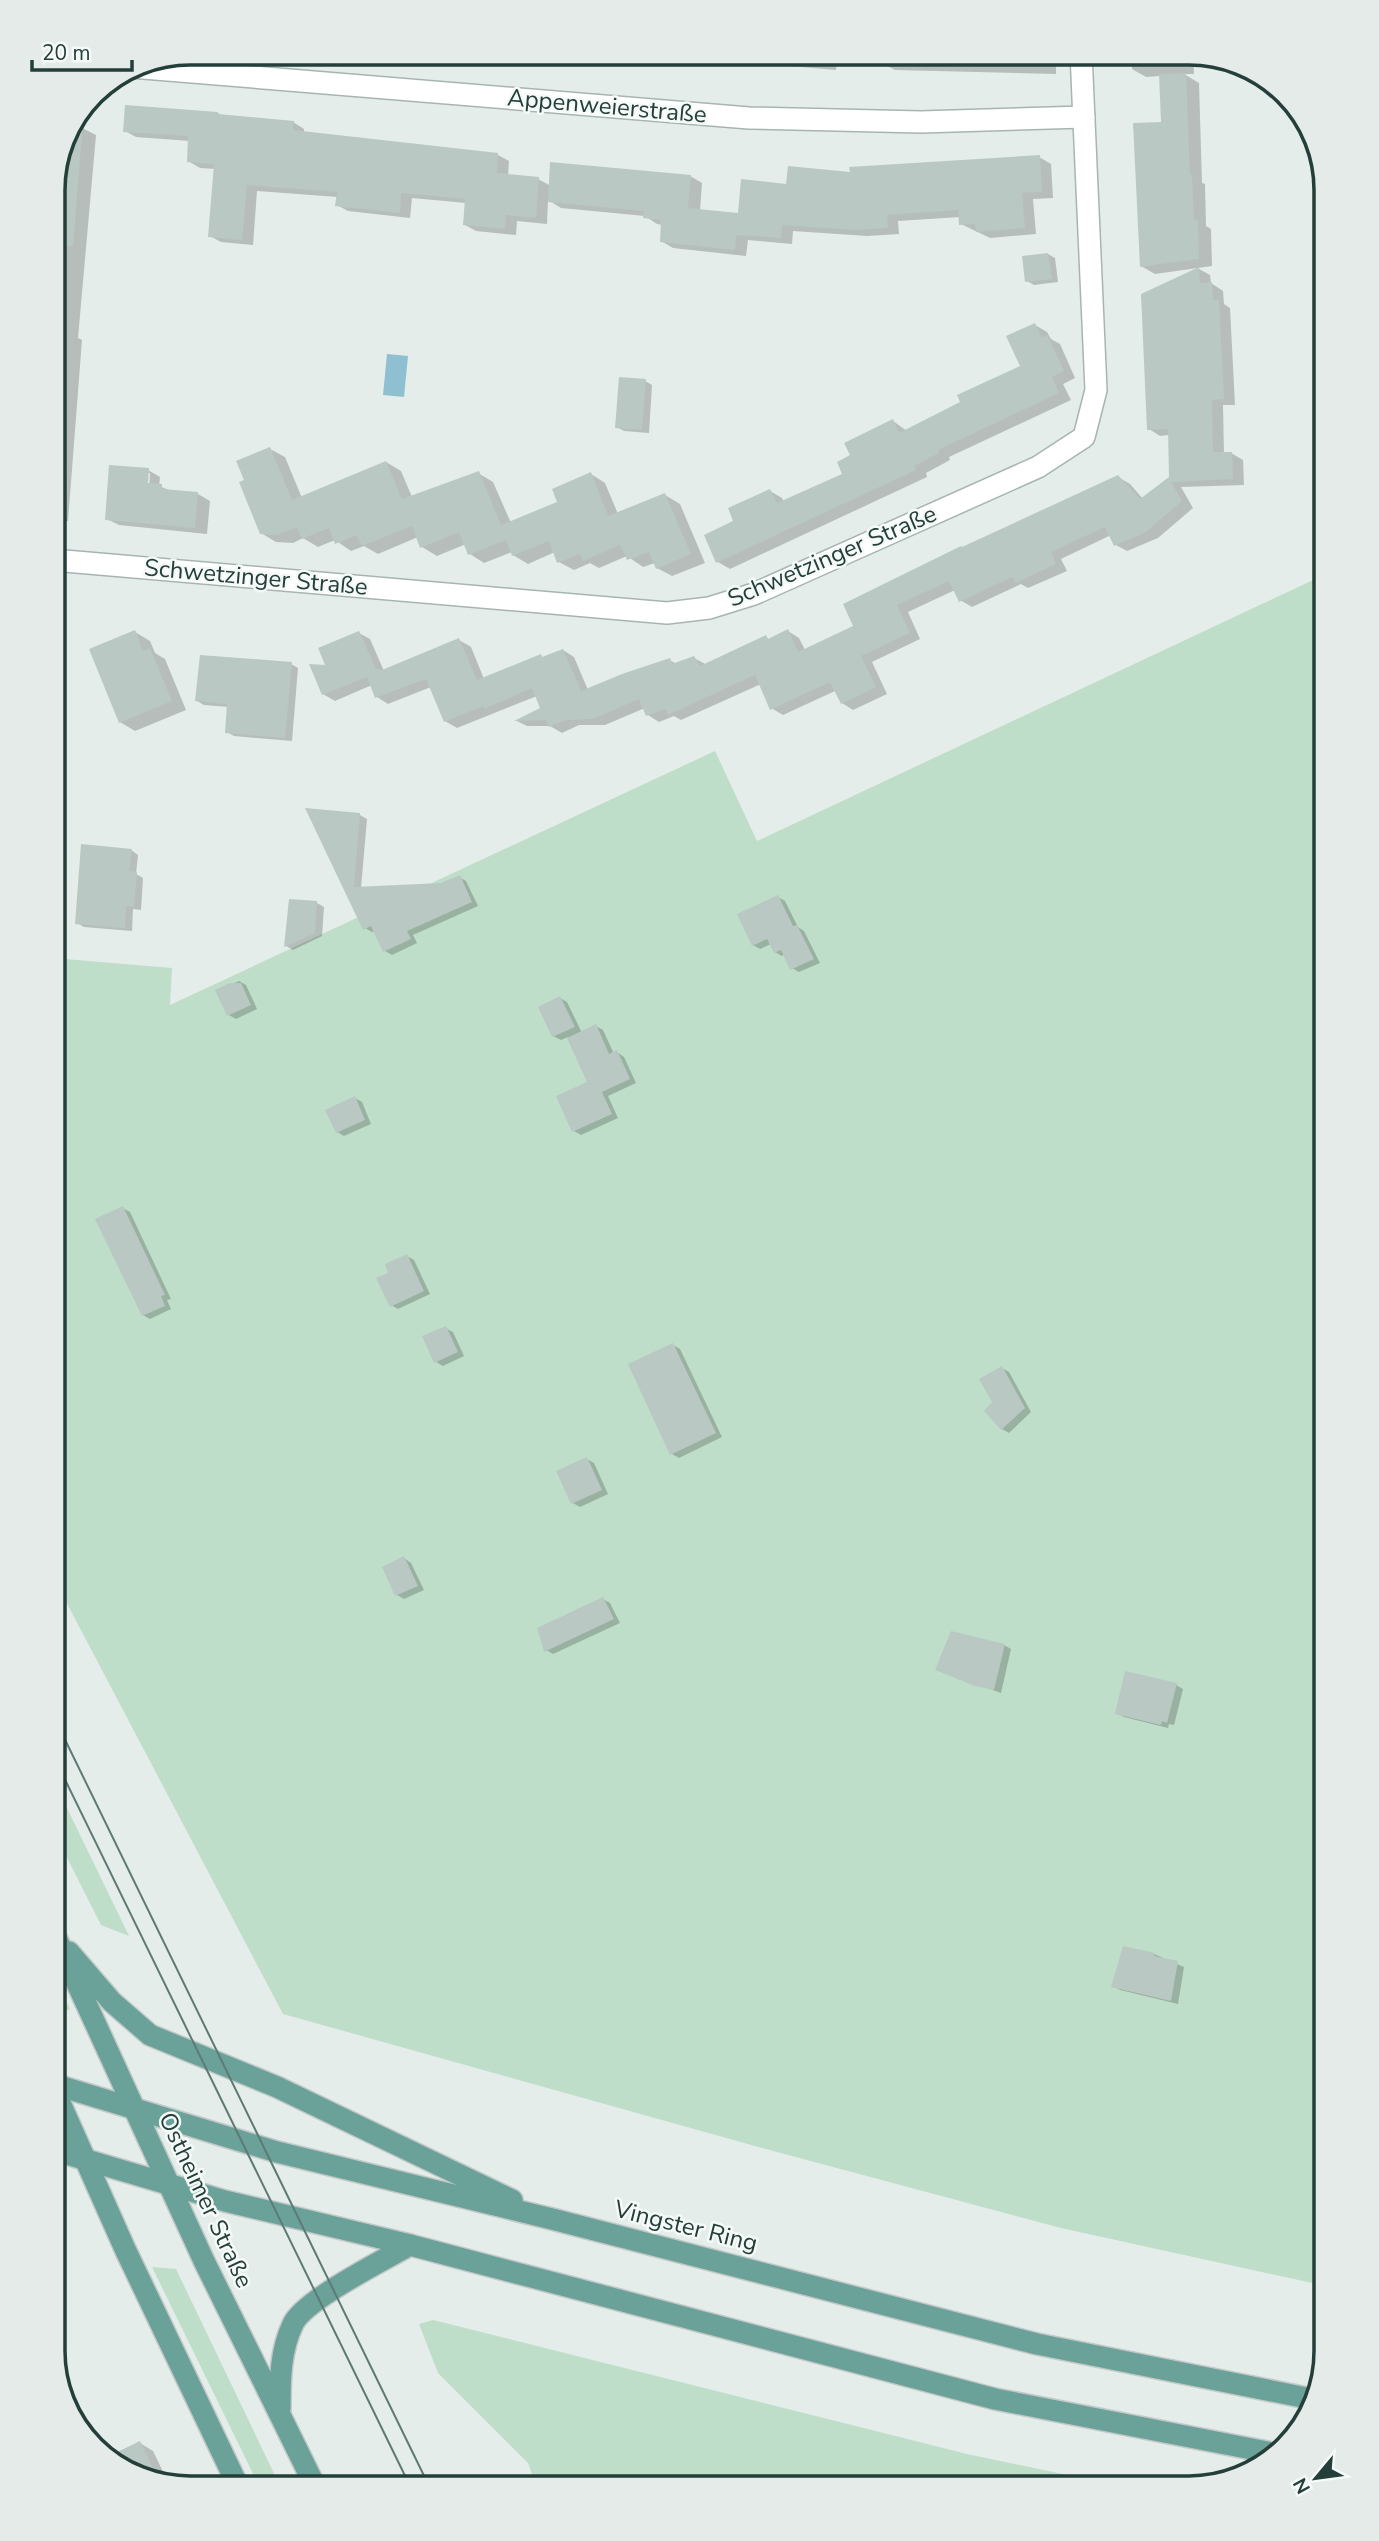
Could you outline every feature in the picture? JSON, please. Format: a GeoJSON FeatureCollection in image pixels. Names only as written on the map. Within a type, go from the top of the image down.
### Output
{"type":"FeatureCollection","features":[{"type":"Feature","properties":{"kind":"main road"},"geometry":{"type":"LineString","coordinates":[[65,1947],[112,2002],[150,2035],[277,2087],[552,2219]]}},
{"type":"Feature","properties":{"kind":"main road","name":"Ostheimer Straße"},"geometry":{"type":"LineString","coordinates":[[65,1959],[170,2186],[310,2476]]}},
{"type":"Feature","properties":{"kind":"main road","name":"Vingster Ring"},"geometry":{"type":"LineString","coordinates":[[65,2089],[277,2152],[552,2219],[1037,2344],[1305,2398]]}},
{"type":"Feature","properties":{"kind":"main road"},"geometry":{"type":"LineString","coordinates":[[65,2113],[125,2249],[233,2476]]}},
{"type":"Feature","properties":{"kind":"main road"},"geometry":{"type":"LineString","coordinates":[[65,2154],[170,2186],[410,2245],[995,2399],[1263,2451]]}},
{"type":"Feature","properties":{"kind":"main road"},"geometry":{"type":"LineString","coordinates":[[280,2415],[281,2364],[293,2321],[345,2281],[410,2245]]}},
{"type":"Feature","properties":{"kind":"street","name":"Schwetzinger Straße"},"geometry":{"type":"LineString","coordinates":[[65,561],[667,613],[709,608],[754,594],[1038,467],[1084,437],[1096,390],[1082,65]]}},
{"type":"Feature","properties":{"kind":"street","name":"Appenweierstraße"},"geometry":{"type":"LineString","coordinates":[[157,69],[749,118],[921,122],[1084,117]]}},
{"type":"Feature","properties":{"kind":"green space"},"geometry":{"type":"Polygon","coordinates":[[[1314,580],[1314,2283],[1061,2228],[283,2014],[65,1600],[65,959],[172,968],[170,1005],[715,751],[757,841],[1314,580]]]}},
{"type":"Feature","properties":{"kind":"green space"},"geometry":{"type":"Polygon","coordinates":[[[65,1804],[129,1936],[101,1925],[65,1854],[65,1804]]]}},
{"type":"Feature","properties":{"kind":"green space"},"geometry":{"type":"Polygon","coordinates":[[[65,1998],[70,2009],[65,2012],[65,1998]]]}},
{"type":"Feature","properties":{"kind":"green space"},"geometry":{"type":"Polygon","coordinates":[[[152,2267],[176,2269],[275,2476],[254,2476],[152,2267]]]}},
{"type":"Feature","properties":{"kind":"green space"},"geometry":{"type":"Polygon","coordinates":[[[433,2320],[967,2454],[1072,2476],[533,2476],[528,2463],[438,2373],[419,2324],[433,2320]]]}},
{"type":"Feature","properties":{"kind":"water"},"geometry":{"type":"Polygon","coordinates":[[[387,354],[408,356],[404,397],[383,395],[387,354]]]}},
{"type":"Feature","properties":{"kind":"building"},"geometry":{"type":"Polygon","coordinates":[[[1186,73],[1190,175],[1194,220],[1198,220],[1199,259],[1140,267],[1133,123],[1161,122],[1159,74],[1186,73]]]}},
{"type":"Feature","properties":{"kind":"building"},"geometry":{"type":"Polygon","coordinates":[[[125,105],[294,121],[293,130],[498,153],[497,173],[539,177],[536,218],[506,215],[505,229],[463,225],[465,199],[401,193],[400,213],[335,206],[337,192],[247,185],[242,240],[208,237],[214,164],[187,162],[188,136],[123,132],[125,105]]]}},
{"type":"Feature","properties":{"kind":"building"},"geometry":{"type":"Polygon","coordinates":[[[83,125],[73,246],[65,246],[65,182],[71,150],[83,125]]]}},
{"type":"Feature","properties":{"kind":"building"},"geometry":{"type":"Polygon","coordinates":[[[1040,155],[1042,192],[1022,193],[1025,228],[976,232],[975,224],[959,225],[958,210],[887,215],[888,228],[854,230],[782,225],[781,238],[736,235],[735,250],[660,242],[661,220],[643,218],[644,211],[548,202],[550,162],[691,175],[688,208],[738,213],[741,179],[786,184],[788,166],[850,172],[849,167],[1040,155]]]}},
{"type":"Feature","properties":{"kind":"building"},"geometry":{"type":"Polygon","coordinates":[[[1048,253],[1052,279],[1025,282],[1022,256],[1048,253]]]}},
{"type":"Feature","properties":{"kind":"building"},"geometry":{"type":"Polygon","coordinates":[[[1199,267],[1200,283],[1212,282],[1213,300],[1219,299],[1224,399],[1212,400],[1213,452],[1232,452],[1233,479],[1171,482],[1182,501],[1146,532],[1114,546],[1105,527],[1051,552],[1056,564],[1016,583],[1012,577],[959,602],[949,581],[897,605],[910,633],[861,656],[876,687],[841,704],[830,682],[770,710],[755,675],[668,715],[666,709],[646,716],[639,699],[593,719],[566,720],[549,727],[546,720],[514,721],[540,708],[532,688],[484,709],[483,706],[444,722],[426,679],[375,698],[367,677],[322,695],[309,664],[325,665],[318,648],[359,631],[376,669],[382,670],[459,638],[477,680],[541,654],[542,657],[563,649],[581,691],[670,658],[672,664],[694,656],[700,666],[766,635],[768,639],[788,629],[798,652],[853,626],[843,604],[961,546],[1118,475],[1140,499],[1169,477],[1168,429],[1147,430],[1141,294],[1199,267]]]}},
{"type":"Feature","properties":{"kind":"building"},"geometry":{"type":"Polygon","coordinates":[[[1035,323],[1042,338],[1047,335],[1064,371],[1052,377],[1059,393],[938,450],[939,453],[914,466],[916,470],[716,563],[704,535],[733,521],[728,508],[770,489],[777,503],[842,474],[837,462],[850,455],[844,443],[893,419],[899,433],[960,402],[957,395],[1020,366],[1006,336],[1035,323]]]}},
{"type":"Feature","properties":{"kind":"building"},"geometry":{"type":"Polygon","coordinates":[[[619,377],[646,379],[642,430],[615,428],[619,377]]]}},
{"type":"Feature","properties":{"kind":"building"},"geometry":{"type":"Polygon","coordinates":[[[270,447],[292,500],[386,461],[402,499],[479,471],[501,525],[557,502],[552,489],[591,472],[608,516],[665,493],[691,554],[656,569],[649,552],[627,560],[620,545],[583,561],[580,554],[557,563],[549,541],[512,556],[506,540],[468,555],[459,532],[420,548],[412,526],[362,546],[357,535],[335,544],[329,528],[302,539],[297,527],[277,535],[260,534],[239,482],[244,480],[236,461],[270,447]]]}},
{"type":"Feature","properties":{"kind":"building"},"geometry":{"type":"Polygon","coordinates":[[[109,465],[149,468],[148,483],[162,484],[162,489],[198,492],[195,528],[105,520],[109,465]]]}},
{"type":"Feature","properties":{"kind":"building"},"geometry":{"type":"Polygon","coordinates":[[[135,630],[143,651],[150,648],[172,701],[119,723],[89,649],[135,630]]]}},
{"type":"Feature","properties":{"kind":"building"},"geometry":{"type":"Polygon","coordinates":[[[200,655],[292,662],[285,738],[225,733],[227,704],[195,701],[200,655]]]}},
{"type":"Feature","properties":{"kind":"building"},"geometry":{"type":"Polygon","coordinates":[[[305,808],[360,813],[354,887],[441,883],[460,875],[472,902],[407,931],[411,939],[383,952],[371,926],[363,930],[305,808]]]}},
{"type":"Feature","properties":{"kind":"building"},"geometry":{"type":"Polygon","coordinates":[[[81,844],[132,849],[129,871],[137,872],[134,907],[126,906],[125,928],[75,924],[81,844]]]}},
{"type":"Feature","properties":{"kind":"building"},"geometry":{"type":"Polygon","coordinates":[[[778,895],[793,926],[797,925],[814,959],[790,970],[781,950],[774,953],[767,939],[752,946],[737,914],[778,895]]]}},
{"type":"Feature","properties":{"kind":"building"},"geometry":{"type":"Polygon","coordinates":[[[289,899],[317,901],[315,933],[284,947],[289,899]]]}},
{"type":"Feature","properties":{"kind":"building"},"geometry":{"type":"Polygon","coordinates":[[[230,983],[241,983],[251,1005],[227,1016],[215,990],[230,983]]]}},
{"type":"Feature","properties":{"kind":"building"},"geometry":{"type":"Polygon","coordinates":[[[560,996],[575,1027],[552,1037],[538,1007],[560,996]]]}},
{"type":"Feature","properties":{"kind":"building"},"geometry":{"type":"Polygon","coordinates":[[[596,1024],[609,1054],[617,1050],[630,1079],[602,1092],[612,1114],[572,1132],[556,1096],[587,1082],[567,1038],[596,1024]]]}},
{"type":"Feature","properties":{"kind":"building"},"geometry":{"type":"Polygon","coordinates":[[[355,1096],[365,1120],[336,1133],[325,1110],[355,1096]]]}},
{"type":"Feature","properties":{"kind":"building"},"geometry":{"type":"Polygon","coordinates":[[[123,1206],[165,1295],[161,1296],[165,1306],[142,1316],[95,1219],[123,1206]]]}},
{"type":"Feature","properties":{"kind":"building"},"geometry":{"type":"Polygon","coordinates":[[[407,1254],[424,1291],[390,1307],[376,1278],[388,1273],[385,1264],[407,1254]]]}},
{"type":"Feature","properties":{"kind":"building"},"geometry":{"type":"Polygon","coordinates":[[[446,1326],[458,1352],[434,1363],[422,1336],[446,1326]]]}},
{"type":"Feature","properties":{"kind":"building"},"geometry":{"type":"Polygon","coordinates":[[[673,1343],[716,1433],[670,1455],[628,1364],[673,1343]]]}},
{"type":"Feature","properties":{"kind":"building"},"geometry":{"type":"Polygon","coordinates":[[[1002,1366],[1025,1408],[1001,1430],[984,1411],[992,1402],[979,1379],[1002,1366]]]}},
{"type":"Feature","properties":{"kind":"building"},"geometry":{"type":"Polygon","coordinates":[[[587,1457],[602,1490],[571,1504],[556,1471],[587,1457]]]}},
{"type":"Feature","properties":{"kind":"building"},"geometry":{"type":"Polygon","coordinates":[[[404,1556],[418,1586],[395,1596],[382,1567],[404,1556]]]}},
{"type":"Feature","properties":{"kind":"building"},"geometry":{"type":"Polygon","coordinates":[[[603,1597],[614,1619],[544,1652],[537,1628],[603,1597]]]}},
{"type":"Feature","properties":{"kind":"building"},"geometry":{"type":"Polygon","coordinates":[[[951,1631],[1005,1644],[994,1690],[975,1686],[935,1670],[951,1631]]]}},
{"type":"Feature","properties":{"kind":"building"},"geometry":{"type":"Polygon","coordinates":[[[1125,1671],[1177,1683],[1167,1723],[1162,1721],[1161,1725],[1115,1714],[1125,1671]]]}},
{"type":"Feature","properties":{"kind":"building"},"geometry":{"type":"Polygon","coordinates":[[[1123,1946],[1178,1961],[1171,2001],[1111,1987],[1123,1946]]]}},
{"type":"Feature","properties":{"kind":"building"},"geometry":{"type":"Polygon","coordinates":[[[140,2441],[154,2471],[127,2460],[117,2452],[140,2441]]]}},
{"type":"Feature","properties":{"kind":"tram line"},"geometry":{"type":"LineString","coordinates":[[65,1740],[424,2476]]}},
{"type":"Feature","properties":{"kind":"tram line"},"geometry":{"type":"LineString","coordinates":[[65,1780],[405,2476]]}}]}
